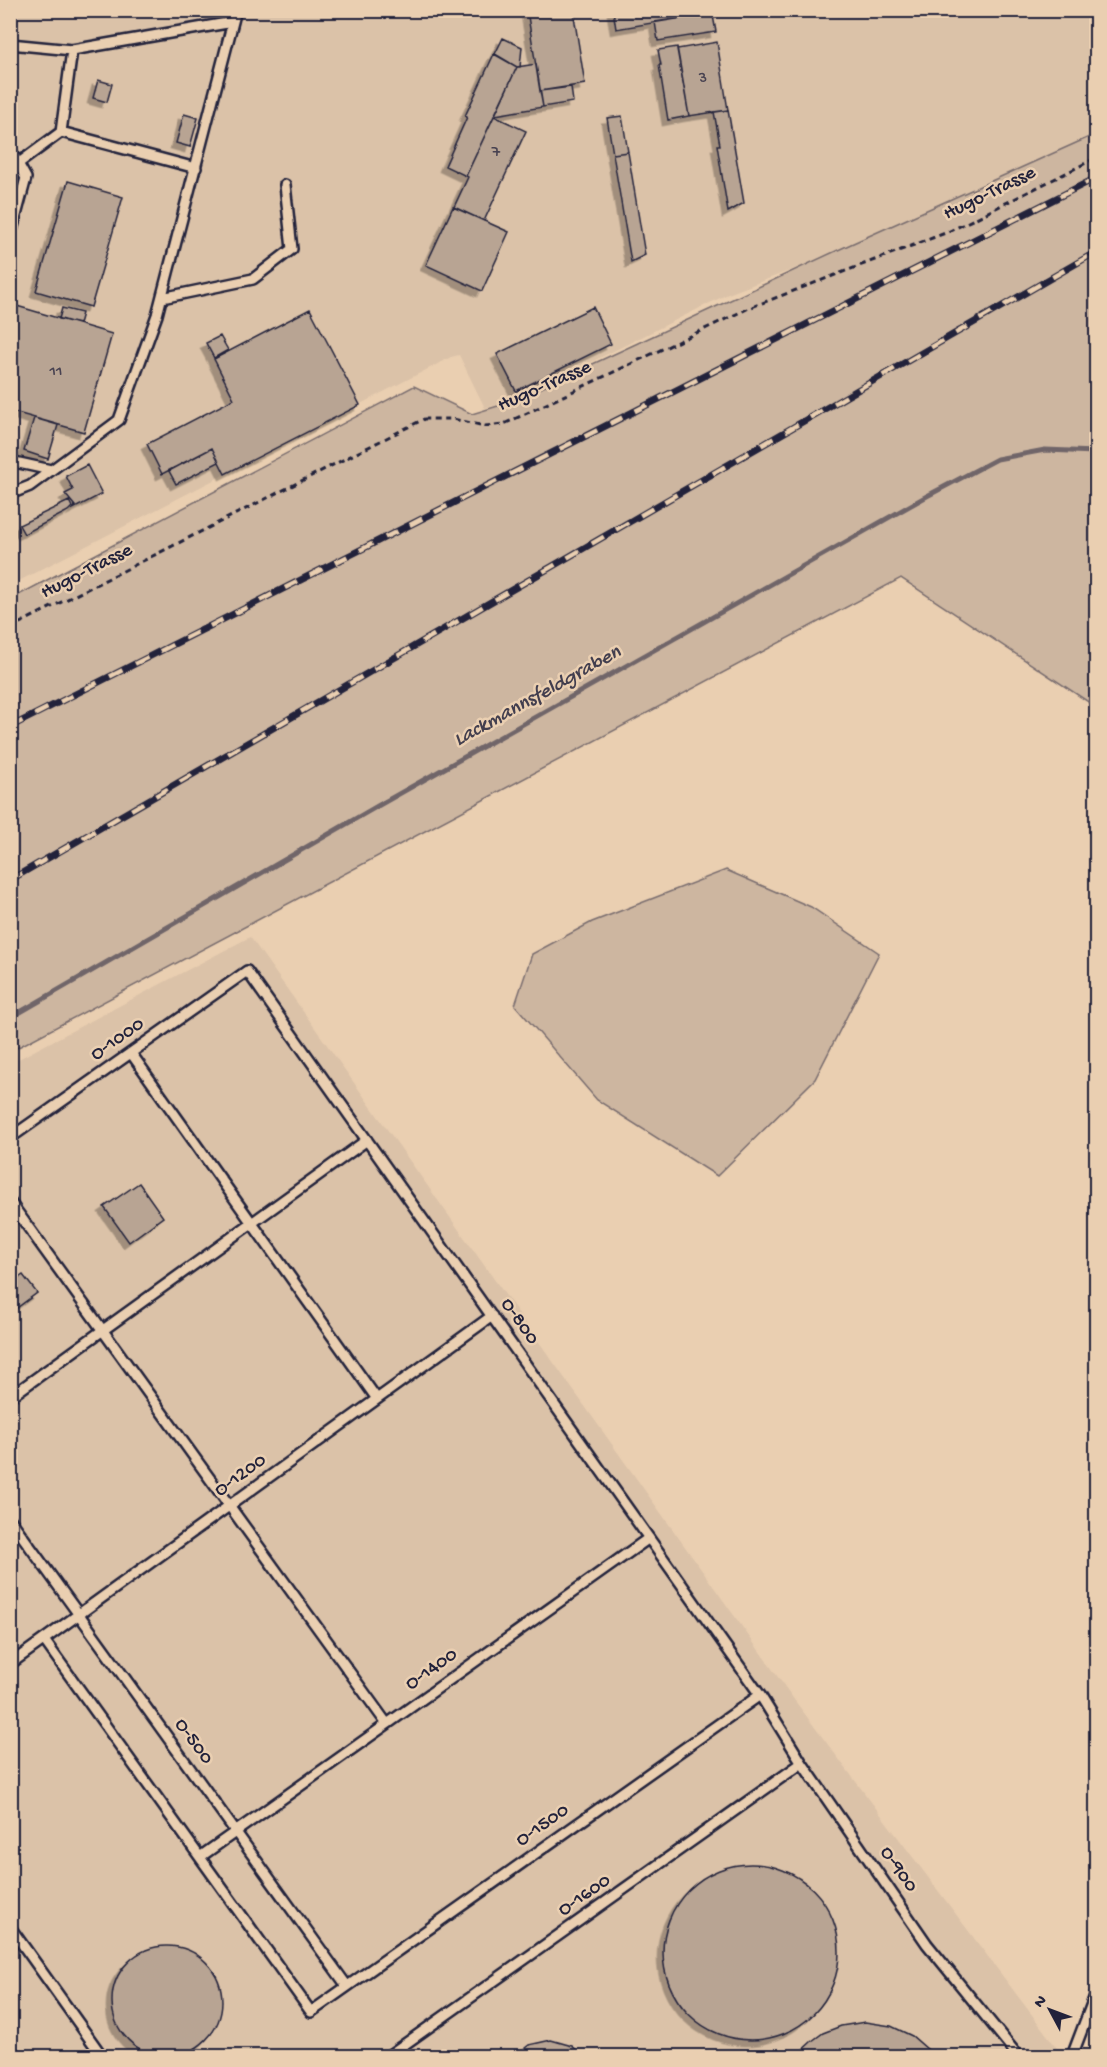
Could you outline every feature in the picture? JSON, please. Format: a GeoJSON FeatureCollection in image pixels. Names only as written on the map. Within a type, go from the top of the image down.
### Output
{"type":"FeatureCollection","features":[{"type":"Feature","properties":{"kind":"lane"},"geometry":{"type":"LineString","coordinates":[[10,494],[30,486],[119,420],[158,315],[236,10]]}},
{"type":"Feature","properties":{"kind":"lane"},"geometry":{"type":"LineString","coordinates":[[10,44],[72,50],[233,22]]}},
{"type":"Feature","properties":{"kind":"lane"},"geometry":{"type":"LineString","coordinates":[[19,164],[61,132],[72,50]]}},
{"type":"Feature","properties":{"kind":"lane"},"geometry":{"type":"LineString","coordinates":[[61,132],[195,168]]}},
{"type":"Feature","properties":{"kind":"lane"},"geometry":{"type":"LineString","coordinates":[[10,149],[26,178],[10,238]]}},
{"type":"Feature","properties":{"kind":"lane"},"geometry":{"type":"LineString","coordinates":[[162,298],[253,279],[292,249],[285,185]]}},
{"type":"Feature","properties":{"kind":"lane"},"geometry":{"type":"LineString","coordinates":[[10,460],[51,470]]}},
{"type":"Feature","properties":{"kind":"lane","name":"O-1000"},"geometry":{"type":"LineString","coordinates":[[10,1138],[247,971]]}},
{"type":"Feature","properties":{"kind":"lane","name":"O-800"},"geometry":{"type":"LineString","coordinates":[[247,971],[760,1695]]}},
{"type":"Feature","properties":{"kind":"lane"},"geometry":{"type":"LineString","coordinates":[[131,1053],[377,1399]]}},
{"type":"Feature","properties":{"kind":"lane"},"geometry":{"type":"LineString","coordinates":[[10,1397],[367,1140]]}},
{"type":"Feature","properties":{"kind":"lane"},"geometry":{"type":"LineString","coordinates":[[10,1202],[387,1724]]}},
{"type":"Feature","properties":{"kind":"lane","name":"O-1200"},"geometry":{"type":"LineString","coordinates":[[10,1664],[492,1316]]}},
{"type":"Feature","properties":{"kind":"lane","name":"O-500"},"geometry":{"type":"LineString","coordinates":[[10,1519],[347,1986]]}},
{"type":"Feature","properties":{"kind":"lane","name":"O-1400"},"geometry":{"type":"LineString","coordinates":[[200,1857],[649,1538]]}},
{"type":"Feature","properties":{"kind":"lane"},"geometry":{"type":"LineString","coordinates":[[44,1640],[200,1857]]}},
{"type":"Feature","properties":{"kind":"lane","name":"O-900"},"geometry":{"type":"LineString","coordinates":[[760,1695],[802,1763],[927,1944],[1018,2056]]}},
{"type":"Feature","properties":{"kind":"lane","name":"O-1500"},"geometry":{"type":"LineString","coordinates":[[200,1857],[311,2012],[760,1695]]}},
{"type":"Feature","properties":{"kind":"lane","name":"O-1600"},"geometry":{"type":"LineString","coordinates":[[388,2056],[802,1763]]}},
{"type":"Feature","properties":{"kind":"lane"},"geometry":{"type":"LineString","coordinates":[[10,1927],[102,2056]]}},
{"type":"Feature","properties":{"kind":"lane"},"geometry":{"type":"LineString","coordinates":[[1072,2056],[1096,1993]]}},
{"type":"Feature","properties":{"kind":"path","name":"Hugo-Trasse"},"geometry":{"type":"LineString","coordinates":[[10,628],[424,419],[453,419],[486,426],[504,424],[749,308],[948,232],[1096,158]]}},
{"type":"Feature","properties":{"kind":"shaded area"},"geometry":{"type":"Polygon","coordinates":[[[11,11],[1096,11],[1096,149],[1051,172],[728,294],[511,402],[485,408],[459,355],[451,357],[11,585],[11,11]]]}},
{"type":"Feature","properties":{"kind":"shaded area"},"geometry":{"type":"Polygon","coordinates":[[[1096,134],[1096,707],[901,578],[11,1051],[11,599],[414,386],[472,414],[511,402],[851,244],[1096,134]]]}},
{"type":"Feature","properties":{"kind":"shaded area"},"geometry":{"type":"Polygon","coordinates":[[[726,870],[811,907],[879,953],[815,1079],[717,1176],[597,1100],[515,1005],[532,954],[592,922],[726,870]]]}},
{"type":"Feature","properties":{"kind":"shaded area"},"geometry":{"type":"Polygon","coordinates":[[[250,937],[795,1701],[1063,2056],[11,2056],[11,1063],[250,937]]]}},
{"type":"Feature","properties":{"kind":"building"},"geometry":{"type":"Polygon","coordinates":[[[527,10],[573,10],[585,84],[540,91],[527,10]]]}},
{"type":"Feature","properties":{"kind":"building"},"geometry":{"type":"Polygon","coordinates":[[[613,10],[694,10],[695,16],[616,29],[613,10]]]}},
{"type":"Feature","properties":{"kind":"building"},"geometry":{"type":"Polygon","coordinates":[[[694,10],[712,10],[716,32],[658,41],[655,22],[695,16],[694,10]]]}},
{"type":"Feature","properties":{"kind":"building"},"geometry":{"type":"Polygon","coordinates":[[[503,38],[522,47],[520,67],[495,54],[503,38]]]}},
{"type":"Feature","properties":{"kind":"building"},"geometry":{"type":"Polygon","coordinates":[[[717,42],[728,110],[689,116],[677,49],[717,42]]]}},
{"type":"Feature","properties":{"kind":"building"},"geometry":{"type":"Polygon","coordinates":[[[677,47],[689,116],[668,120],[658,50],[677,47]]]}},
{"type":"Feature","properties":{"kind":"building"},"geometry":{"type":"Polygon","coordinates":[[[494,54],[517,67],[466,176],[445,166],[494,54]]]}},
{"type":"Feature","properties":{"kind":"building"},"geometry":{"type":"Polygon","coordinates":[[[536,64],[543,107],[495,115],[517,67],[536,64]]]}},
{"type":"Feature","properties":{"kind":"building"},"geometry":{"type":"Polygon","coordinates":[[[98,80],[112,84],[107,102],[93,98],[98,80]]]}},
{"type":"Feature","properties":{"kind":"building"},"geometry":{"type":"Polygon","coordinates":[[[571,87],[573,102],[543,107],[540,91],[571,87]]]}},
{"type":"Feature","properties":{"kind":"building"},"geometry":{"type":"Polygon","coordinates":[[[728,110],[744,203],[728,212],[714,112],[728,110]]]}},
{"type":"Feature","properties":{"kind":"building"},"geometry":{"type":"Polygon","coordinates":[[[184,114],[198,118],[190,147],[176,143],[184,114]]]}},
{"type":"Feature","properties":{"kind":"building"},"geometry":{"type":"Polygon","coordinates":[[[494,116],[526,131],[484,221],[454,207],[494,116]]]}},
{"type":"Feature","properties":{"kind":"building"},"geometry":{"type":"Polygon","coordinates":[[[622,116],[628,152],[613,154],[607,118],[622,116]]]}},
{"type":"Feature","properties":{"kind":"building"},"geometry":{"type":"Polygon","coordinates":[[[628,152],[645,255],[631,262],[613,154],[628,152]]]}},
{"type":"Feature","properties":{"kind":"building"},"geometry":{"type":"Polygon","coordinates":[[[68,181],[123,197],[91,307],[36,291],[68,181]]]}},
{"type":"Feature","properties":{"kind":"building"},"geometry":{"type":"Polygon","coordinates":[[[453,207],[509,232],[482,291],[426,265],[453,207]]]}},
{"type":"Feature","properties":{"kind":"building"},"geometry":{"type":"Polygon","coordinates":[[[10,304],[112,334],[84,432],[10,411],[10,304]]]}},
{"type":"Feature","properties":{"kind":"building"},"geometry":{"type":"Polygon","coordinates":[[[593,307],[611,344],[516,391],[497,354],[593,307]]]}},
{"type":"Feature","properties":{"kind":"building"},"geometry":{"type":"Polygon","coordinates":[[[62,308],[82,313],[79,324],[59,319],[62,308]]]}},
{"type":"Feature","properties":{"kind":"building"},"geometry":{"type":"Polygon","coordinates":[[[310,309],[360,405],[225,474],[212,448],[162,474],[147,444],[234,399],[214,359],[310,309]]]}},
{"type":"Feature","properties":{"kind":"building"},"geometry":{"type":"Polygon","coordinates":[[[220,336],[228,350],[214,358],[206,343],[220,336]]]}},
{"type":"Feature","properties":{"kind":"building"},"geometry":{"type":"Polygon","coordinates":[[[34,418],[58,425],[48,459],[24,451],[34,418]]]}},
{"type":"Feature","properties":{"kind":"building"},"geometry":{"type":"Polygon","coordinates":[[[212,448],[219,462],[176,484],[169,471],[212,448]]]}},
{"type":"Feature","properties":{"kind":"building"},"geometry":{"type":"Polygon","coordinates":[[[87,465],[102,494],[73,509],[75,506],[65,494],[73,490],[66,476],[87,465]]]}},
{"type":"Feature","properties":{"kind":"building"},"geometry":{"type":"Polygon","coordinates":[[[69,501],[72,507],[68,511],[24,534],[19,525],[69,501]]]}},
{"type":"Feature","properties":{"kind":"building"},"geometry":{"type":"Polygon","coordinates":[[[139,1183],[163,1217],[129,1242],[104,1207],[139,1183]]]}},
{"type":"Feature","properties":{"kind":"building"},"geometry":{"type":"Polygon","coordinates":[[[23,1275],[37,1293],[10,1313],[10,1284],[23,1275]]]}},
{"type":"Feature","properties":{"kind":"building"},"geometry":{"type":"Polygon","coordinates":[[[751,1864],[768,1865],[785,1870],[813,1890],[833,1918],[838,1935],[838,1969],[833,1986],[813,2014],[785,2034],[768,2039],[751,2040],[734,2039],[717,2034],[689,2014],[669,1986],[664,1969],[663,1952],[664,1935],[669,1918],[689,1890],[717,1870],[734,1865],[751,1864]]]}},
{"type":"Feature","properties":{"kind":"building"},"geometry":{"type":"Polygon","coordinates":[[[167,1946],[188,1950],[206,1962],[218,1980],[222,2001],[218,2022],[206,2040],[188,2052],[167,2056],[146,2052],[128,2040],[116,2022],[112,2001],[116,1980],[128,1962],[146,1950],[167,1946]]]}},
{"type":"Feature","properties":{"kind":"building"},"geometry":{"type":"Polygon","coordinates":[[[865,2022],[891,2026],[912,2036],[935,2056],[796,2056],[823,2033],[841,2026],[865,2022]]]}},
{"type":"Feature","properties":{"kind":"building"},"geometry":{"type":"Polygon","coordinates":[[[551,2040],[572,2046],[584,2056],[515,2056],[529,2045],[551,2040]]]}},
{"type":"Feature","properties":{"kind":"waterway","name":"Lackmannsfeldgraben"},"geometry":{"type":"LineString","coordinates":[[10,1018],[381,804],[927,496],[997,459],[1045,450],[1096,452]]}},
{"type":"Feature","properties":{"kind":"railway"},"geometry":{"type":"LineString","coordinates":[[10,727],[1096,178]]}},
{"type":"Feature","properties":{"kind":"railway"},"geometry":{"type":"LineString","coordinates":[[10,880],[1096,252]]}}]}
